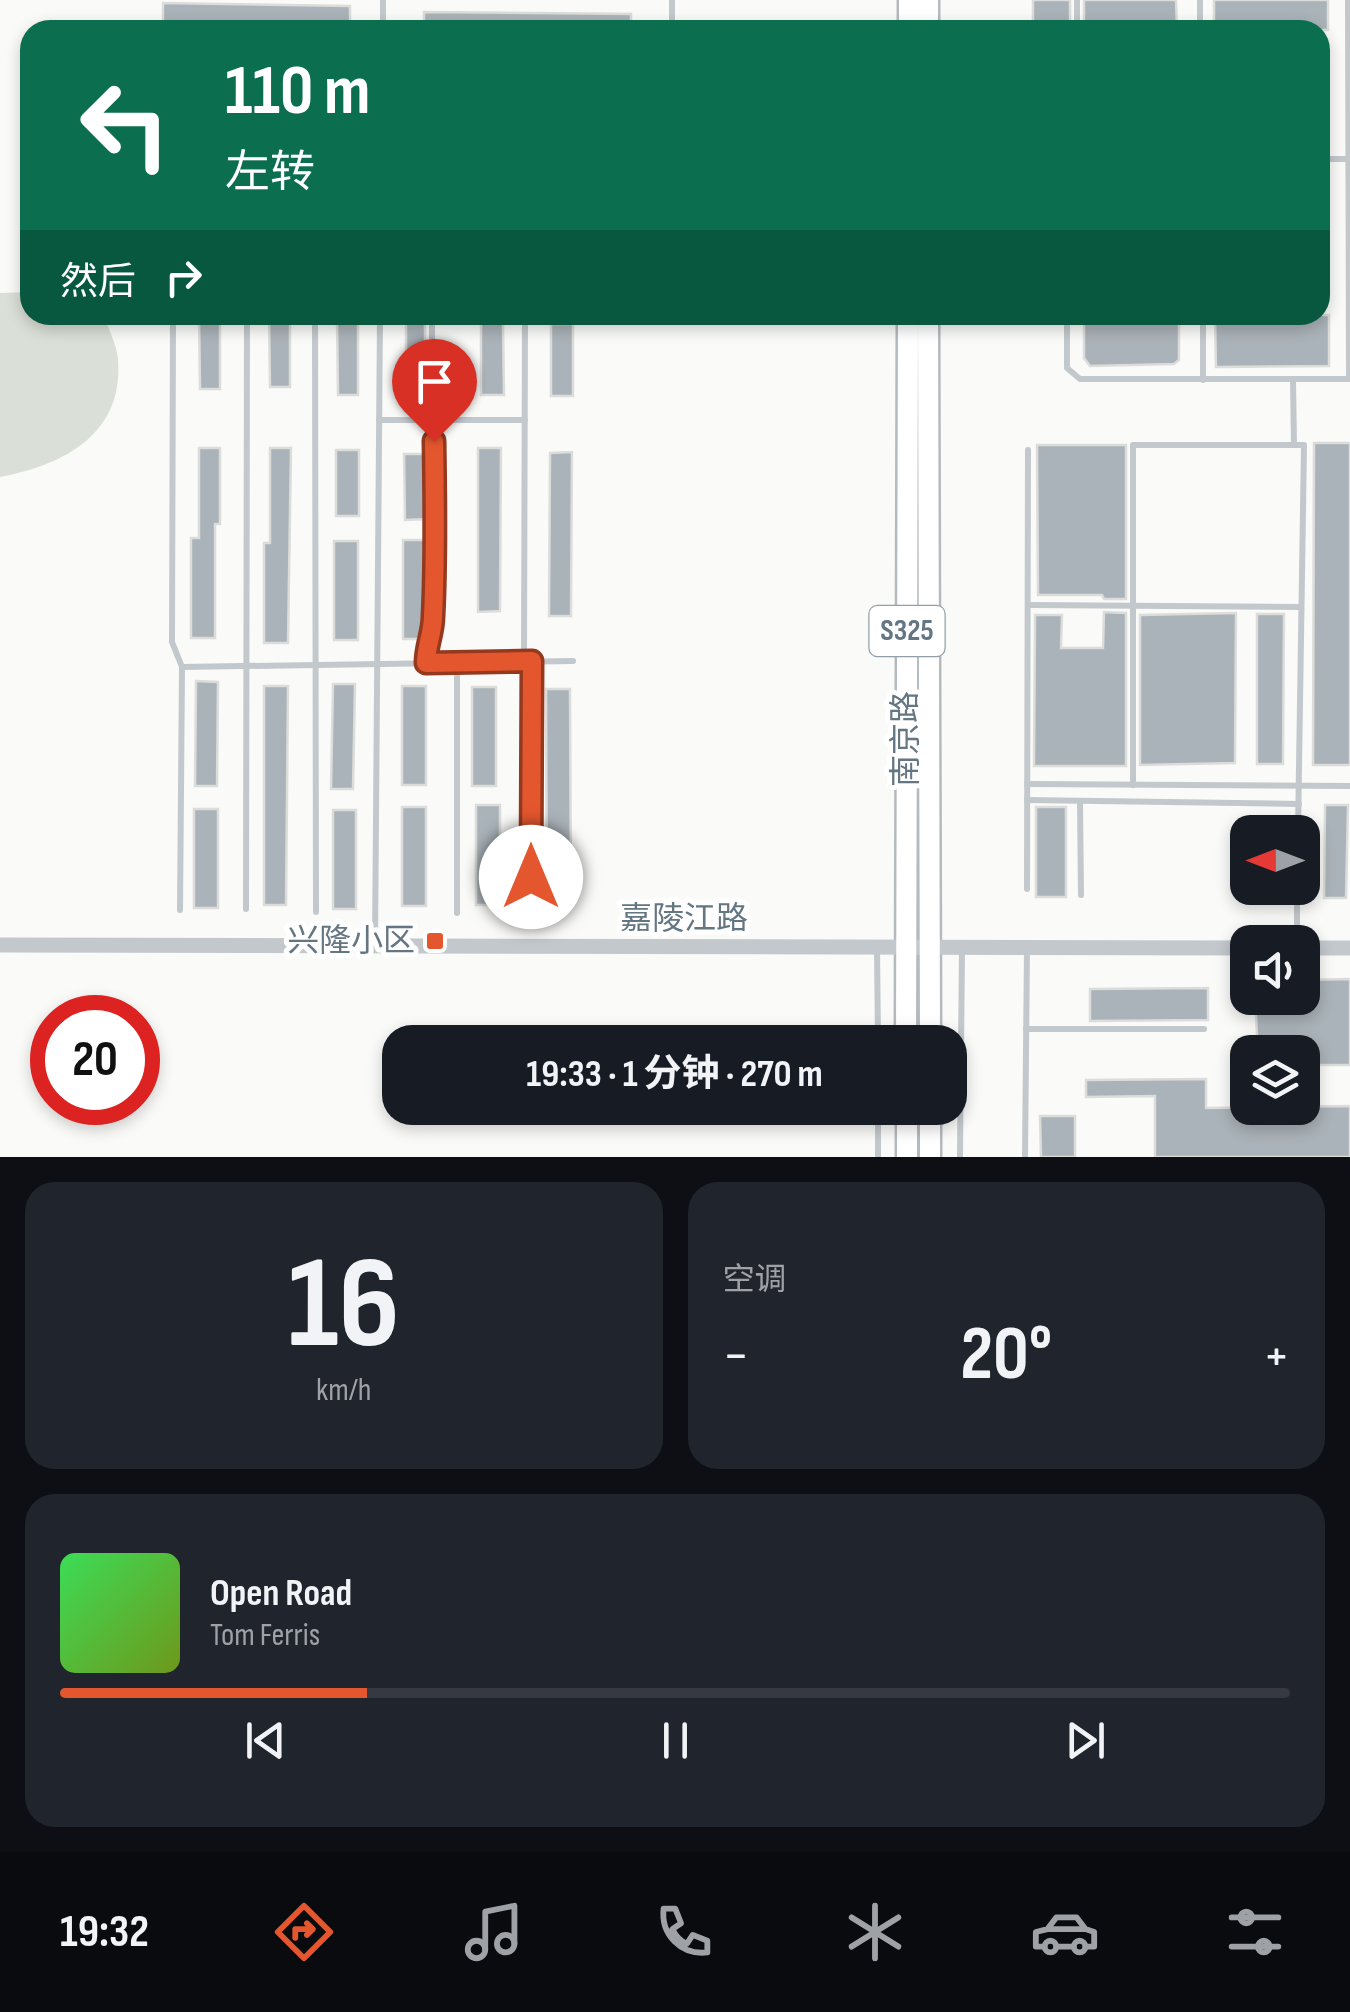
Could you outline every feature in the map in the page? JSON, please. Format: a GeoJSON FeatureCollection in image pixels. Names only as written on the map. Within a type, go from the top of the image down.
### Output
{"type":"FeatureCollection","features":[{"type":"Feature","properties":{"kind":"main road","name":"南京路"},"geometry":{"type":"LineString","coordinates":[[906,1025],[908,325]]}},
{"type":"Feature","properties":{"kind":"main road","name":"南京路"},"geometry":{"type":"LineString","coordinates":[[928,325],[930,1025]]}},
{"type":"Feature","properties":{"kind":"main road"},"geometry":{"type":"LineString","coordinates":[[907,1125],[907,1157]]}},
{"type":"Feature","properties":{"kind":"main road"},"geometry":{"type":"LineString","coordinates":[[930,1125],[930,1157]]}},
{"type":"Feature","properties":{"kind":"street","name":"嘉陵江路"},"geometry":{"type":"LineString","coordinates":[[0,945],[1230,948]]}},
{"type":"Feature","properties":{"kind":"street"},"geometry":{"type":"LineString","coordinates":[[1320,948],[1350,948]]}},
{"type":"Feature","properties":{"kind":"lane"},"geometry":{"type":"LineString","coordinates":[[1067,325],[1067,368],[1080,379],[1350,380],[1348,0]]}},
{"type":"Feature","properties":{"kind":"lane"},"geometry":{"type":"LineString","coordinates":[[174,325],[172,642],[182,666],[180,910]]}},
{"type":"Feature","properties":{"kind":"lane"},"geometry":{"type":"LineString","coordinates":[[246,908],[247,325]]}},
{"type":"Feature","properties":{"kind":"lane"},"geometry":{"type":"LineString","coordinates":[[315,325],[316,912]]}},
{"type":"Feature","properties":{"kind":"lane"},"geometry":{"type":"LineString","coordinates":[[374,946],[380,325]]}},
{"type":"Feature","properties":{"kind":"lane"},"geometry":{"type":"LineString","coordinates":[[432,325],[432,420]]}},
{"type":"Feature","properties":{"kind":"lane"},"geometry":{"type":"LineString","coordinates":[[525,325],[531,913]]}},
{"type":"Feature","properties":{"kind":"lane"},"geometry":{"type":"LineString","coordinates":[[1202,325],[1203,380]]}},
{"type":"Feature","properties":{"kind":"lane"},"geometry":{"type":"LineString","coordinates":[[1294,380],[1294,445]]}},
{"type":"Feature","properties":{"kind":"lane"},"geometry":{"type":"LineString","coordinates":[[379,420],[525,420]]}},
{"type":"Feature","properties":{"kind":"lane"},"geometry":{"type":"LineString","coordinates":[[426,663],[426,644],[433,633],[436,566],[434,441]]}},
{"type":"Feature","properties":{"kind":"lane"},"geometry":{"type":"LineString","coordinates":[[1134,784],[1134,445],[1304,445],[1299,815]]}},
{"type":"Feature","properties":{"kind":"lane"},"geometry":{"type":"LineString","coordinates":[[1027,890],[1028,450]]}},
{"type":"Feature","properties":{"kind":"lane"},"geometry":{"type":"LineString","coordinates":[[1028,605],[1302,607]]}},
{"type":"Feature","properties":{"kind":"lane"},"geometry":{"type":"LineString","coordinates":[[182,666],[573,661]]}},
{"type":"Feature","properties":{"kind":"lane"},"geometry":{"type":"LineString","coordinates":[[456,662],[458,912]]}},
{"type":"Feature","properties":{"kind":"lane"},"geometry":{"type":"LineString","coordinates":[[1027,784],[1350,786]]}},
{"type":"Feature","properties":{"kind":"lane"},"geometry":{"type":"LineString","coordinates":[[1027,800],[1299,804]]}},
{"type":"Feature","properties":{"kind":"lane"},"geometry":{"type":"LineString","coordinates":[[1080,800],[1080,895]]}},
{"type":"Feature","properties":{"kind":"lane"},"geometry":{"type":"LineString","coordinates":[[877,947],[878,1025]]}},
{"type":"Feature","properties":{"kind":"lane"},"geometry":{"type":"LineString","coordinates":[[960,1157],[962,947]]}},
{"type":"Feature","properties":{"kind":"lane"},"geometry":{"type":"LineString","coordinates":[[1025,1157],[1027,947]]}},
{"type":"Feature","properties":{"kind":"lane"},"geometry":{"type":"LineString","coordinates":[[1026,1028],[1204,1028]]}},
{"type":"Feature","properties":{"kind":"lane"},"geometry":{"type":"LineString","coordinates":[[878,1125],[878,1157]]}},
{"type":"Feature","properties":{"kind":"shaded area"},"geometry":{"type":"Polygon","coordinates":[[[20,292],[20,325],[107,325],[117,354],[117,385],[111,407],[85,442],[46,464],[0,477],[0,293],[20,292]]]}},
{"type":"Feature","properties":{"kind":"building"},"geometry":{"type":"Polygon","coordinates":[[[1033,0],[1070,0],[1070,20],[1033,20],[1033,0]]]}},
{"type":"Feature","properties":{"kind":"building"},"geometry":{"type":"Polygon","coordinates":[[[1084,0],[1176,0],[1177,20],[1084,20],[1084,0]]]}},
{"type":"Feature","properties":{"kind":"building"},"geometry":{"type":"Polygon","coordinates":[[[1214,0],[1328,0],[1328,20],[1214,20],[1214,0]]]}},
{"type":"Feature","properties":{"kind":"building"},"geometry":{"type":"Polygon","coordinates":[[[163,3],[350,6],[350,20],[163,20],[163,3]]]}},
{"type":"Feature","properties":{"kind":"building"},"geometry":{"type":"Polygon","coordinates":[[[424,12],[631,14],[631,20],[424,20],[424,12]]]}},
{"type":"Feature","properties":{"kind":"building"},"geometry":{"type":"Polygon","coordinates":[[[199,325],[220,325],[220,389],[200,389],[199,325]]]}},
{"type":"Feature","properties":{"kind":"building"},"geometry":{"type":"Polygon","coordinates":[[[269,325],[290,325],[290,387],[270,387],[269,325]]]}},
{"type":"Feature","properties":{"kind":"building"},"geometry":{"type":"Polygon","coordinates":[[[337,325],[358,325],[358,395],[338,395],[337,325]]]}},
{"type":"Feature","properties":{"kind":"building"},"geometry":{"type":"Polygon","coordinates":[[[406,325],[425,325],[425,393],[406,392],[406,325]]]}},
{"type":"Feature","properties":{"kind":"building"},"geometry":{"type":"Polygon","coordinates":[[[481,325],[503,325],[504,395],[481,395],[481,325]]]}},
{"type":"Feature","properties":{"kind":"building"},"geometry":{"type":"Polygon","coordinates":[[[551,325],[573,325],[573,396],[551,396],[551,325]]]}},
{"type":"Feature","properties":{"kind":"building"},"geometry":{"type":"Polygon","coordinates":[[[1084,325],[1179,325],[1179,360],[1174,364],[1090,366],[1084,358],[1084,325]]]}},
{"type":"Feature","properties":{"kind":"building"},"geometry":{"type":"Polygon","coordinates":[[[1215,325],[1329,325],[1329,366],[1216,367],[1215,325]]]}},
{"type":"Feature","properties":{"kind":"building"},"geometry":{"type":"Polygon","coordinates":[[[1314,443],[1350,443],[1350,765],[1313,765],[1314,443]]]}},
{"type":"Feature","properties":{"kind":"building"},"geometry":{"type":"Polygon","coordinates":[[[1037,445],[1126,445],[1126,599],[1038,595],[1037,445]]]}},
{"type":"Feature","properties":{"kind":"building"},"geometry":{"type":"Polygon","coordinates":[[[199,448],[220,448],[215,638],[191,638],[191,538],[199,538],[199,448]]]}},
{"type":"Feature","properties":{"kind":"building"},"geometry":{"type":"Polygon","coordinates":[[[270,448],[291,448],[288,643],[264,643],[264,543],[270,543],[270,448]]]}},
{"type":"Feature","properties":{"kind":"building"},"geometry":{"type":"Polygon","coordinates":[[[478,448],[501,448],[500,611],[478,612],[478,448]]]}},
{"type":"Feature","properties":{"kind":"building"},"geometry":{"type":"Polygon","coordinates":[[[336,450],[359,450],[359,516],[336,516],[336,450]]]}},
{"type":"Feature","properties":{"kind":"building"},"geometry":{"type":"Polygon","coordinates":[[[572,452],[571,616],[549,616],[550,453],[572,452]]]}},
{"type":"Feature","properties":{"kind":"building"},"geometry":{"type":"Polygon","coordinates":[[[404,454],[427,454],[428,519],[405,520],[404,454]]]}},
{"type":"Feature","properties":{"kind":"building"},"geometry":{"type":"Polygon","coordinates":[[[403,540],[427,540],[427,612],[422,639],[403,639],[403,540]]]}},
{"type":"Feature","properties":{"kind":"building"},"geometry":{"type":"Polygon","coordinates":[[[334,541],[358,541],[358,640],[334,640],[334,541]]]}},
{"type":"Feature","properties":{"kind":"building"},"geometry":{"type":"Polygon","coordinates":[[[1104,612],[1126,613],[1126,766],[1034,766],[1035,615],[1062,615],[1061,648],[1103,648],[1104,612]]]}},
{"type":"Feature","properties":{"kind":"building"},"geometry":{"type":"Polygon","coordinates":[[[1236,613],[1235,763],[1140,765],[1140,615],[1236,613]]]}},
{"type":"Feature","properties":{"kind":"building"},"geometry":{"type":"Polygon","coordinates":[[[1257,614],[1284,614],[1283,764],[1257,764],[1257,614]]]}},
{"type":"Feature","properties":{"kind":"building"},"geometry":{"type":"Polygon","coordinates":[[[196,681],[218,682],[217,786],[195,786],[196,681]]]}},
{"type":"Feature","properties":{"kind":"building"},"geometry":{"type":"Polygon","coordinates":[[[333,684],[355,684],[353,789],[331,789],[333,684]]]}},
{"type":"Feature","properties":{"kind":"building"},"geometry":{"type":"Polygon","coordinates":[[[264,686],[288,686],[286,905],[264,905],[264,686]]]}},
{"type":"Feature","properties":{"kind":"building"},"geometry":{"type":"Polygon","coordinates":[[[402,686],[426,686],[426,785],[402,785],[402,686]]]}},
{"type":"Feature","properties":{"kind":"building"},"geometry":{"type":"Polygon","coordinates":[[[472,687],[496,687],[496,786],[472,786],[472,687]]]}},
{"type":"Feature","properties":{"kind":"building"},"geometry":{"type":"Polygon","coordinates":[[[546,689],[570,689],[571,905],[547,905],[546,689]]]}},
{"type":"Feature","properties":{"kind":"building"},"geometry":{"type":"Polygon","coordinates":[[[476,805],[500,805],[500,905],[476,905],[476,805]]]}},
{"type":"Feature","properties":{"kind":"building"},"geometry":{"type":"Polygon","coordinates":[[[1325,805],[1348,805],[1346,898],[1324,898],[1325,805]]]}},
{"type":"Feature","properties":{"kind":"building"},"geometry":{"type":"Polygon","coordinates":[[[402,807],[426,807],[426,906],[402,906],[402,807]]]}},
{"type":"Feature","properties":{"kind":"building"},"geometry":{"type":"Polygon","coordinates":[[[1036,807],[1066,807],[1066,897],[1036,897],[1036,807]]]}},
{"type":"Feature","properties":{"kind":"building"},"geometry":{"type":"Polygon","coordinates":[[[194,809],[218,809],[218,908],[194,908],[194,809]]]}},
{"type":"Feature","properties":{"kind":"building"},"geometry":{"type":"Polygon","coordinates":[[[333,810],[356,810],[356,909],[333,909],[333,810]]]}},
{"type":"Feature","properties":{"kind":"building"},"geometry":{"type":"Polygon","coordinates":[[[1350,979],[1350,1065],[1320,1065],[1320,1035],[1257,1035],[1256,1015],[1320,1015],[1320,980],[1350,979]]]}},
{"type":"Feature","properties":{"kind":"building"},"geometry":{"type":"Polygon","coordinates":[[[1208,988],[1208,1020],[1090,1021],[1090,989],[1208,988]]]}},
{"type":"Feature","properties":{"kind":"building"},"geometry":{"type":"Polygon","coordinates":[[[1206,1079],[1206,1108],[1230,1108],[1230,1125],[1320,1125],[1320,1106],[1350,1106],[1350,1157],[1155,1157],[1155,1096],[1086,1097],[1086,1080],[1206,1079]]]}},
{"type":"Feature","properties":{"kind":"building"},"geometry":{"type":"Polygon","coordinates":[[[1040,1116],[1075,1116],[1075,1157],[1041,1157],[1040,1116]]]}},
{"type":"Feature","properties":{"kind":"place","name":"兴隆小区"},"geometry":{"type":"Point","coordinates":[435,941]}},
{"type":"Feature","properties":{"kind":"route"},"geometry":{"type":"LineString","coordinates":[[434,441],[436,566],[433,633],[426,644],[426,663],[532,661],[531,877]]}}]}
